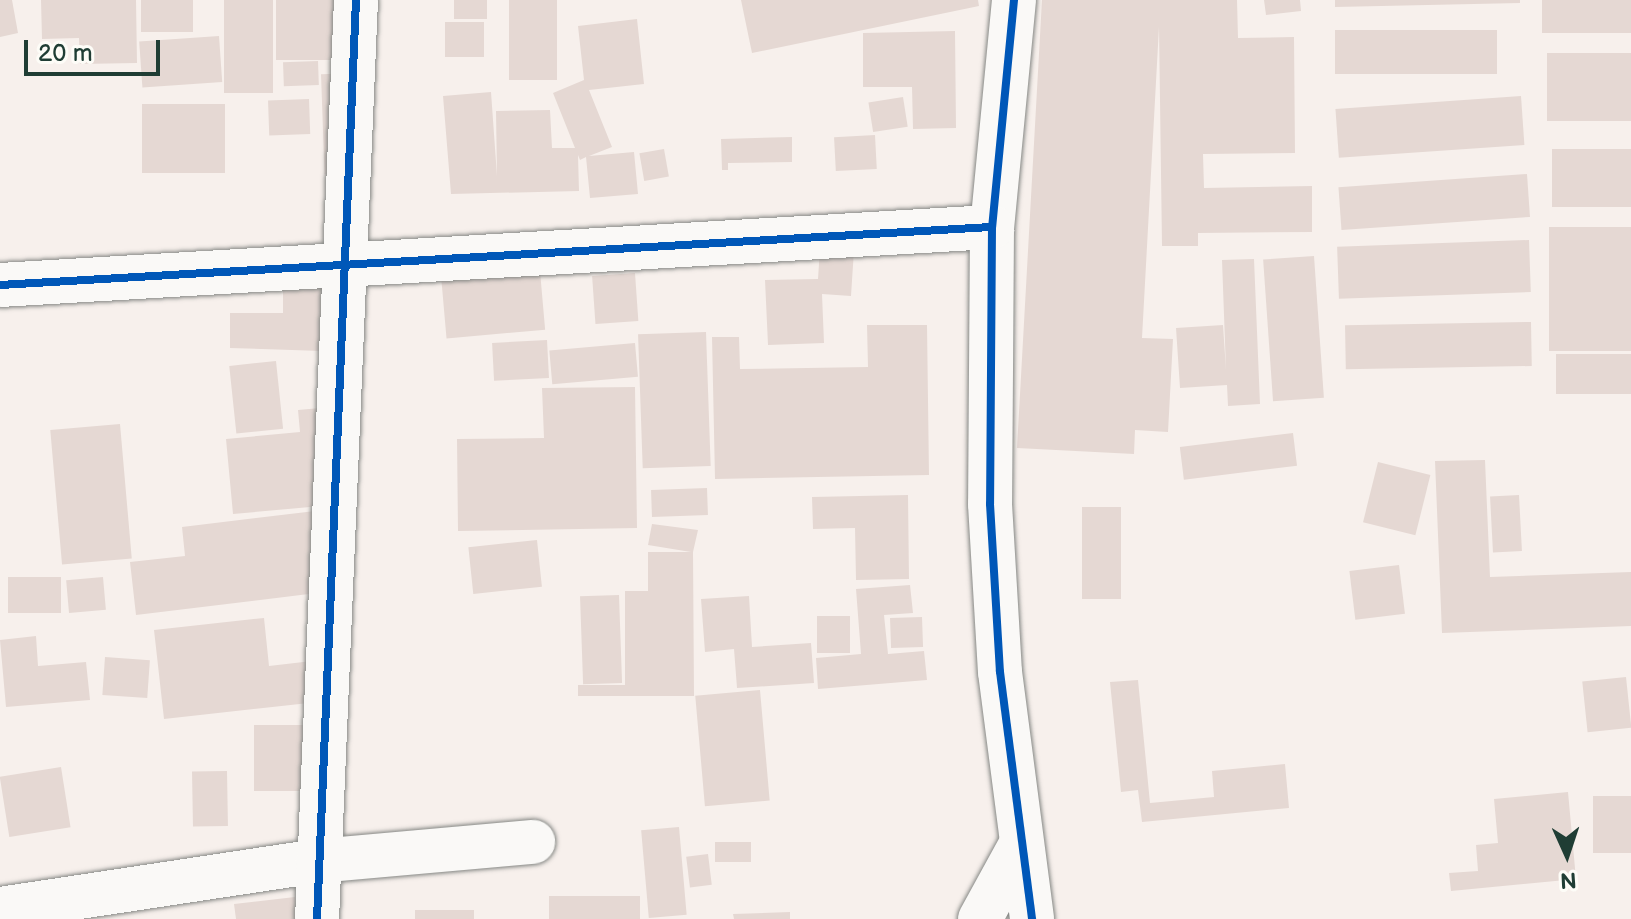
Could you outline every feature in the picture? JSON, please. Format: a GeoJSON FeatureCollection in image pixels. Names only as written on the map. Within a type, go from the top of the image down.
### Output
{"type":"FeatureCollection","features":[{"type":"Feature","properties":{"kind":"street"},"geometry":{"type":"LineString","coordinates":[[317,919],[348,267],[356,0]]}},
{"type":"Feature","properties":{"kind":"street"},"geometry":{"type":"LineString","coordinates":[[1014,0],[992,227],[990,504],[1000,672],[1020,846],[1032,919]]}},
{"type":"Feature","properties":{"kind":"street"},"geometry":{"type":"LineString","coordinates":[[0,285],[992,227]]}},
{"type":"Feature","properties":{"kind":"street"},"geometry":{"type":"LineString","coordinates":[[0,909],[318,861],[533,842]]}},
{"type":"Feature","properties":{"kind":"street"},"geometry":{"type":"LineString","coordinates":[[980,919],[1020,846]]}},
{"type":"Feature","properties":{"kind":"building"},"geometry":{"type":"Polygon","coordinates":[[[0,0],[12,0],[18,33],[0,37],[0,0]]]}},
{"type":"Feature","properties":{"kind":"building"},"geometry":{"type":"Polygon","coordinates":[[[41,0],[136,0],[137,63],[80,64],[79,38],[42,39],[41,0]]]}},
{"type":"Feature","properties":{"kind":"building"},"geometry":{"type":"Polygon","coordinates":[[[141,0],[193,0],[193,32],[141,32],[141,0]]]}},
{"type":"Feature","properties":{"kind":"building"},"geometry":{"type":"Polygon","coordinates":[[[224,0],[273,0],[273,93],[224,93],[224,0]]]}},
{"type":"Feature","properties":{"kind":"building"},"geometry":{"type":"Polygon","coordinates":[[[276,0],[354,0],[354,60],[276,60],[276,0]]]}},
{"type":"Feature","properties":{"kind":"building"},"geometry":{"type":"Polygon","coordinates":[[[454,0],[487,0],[487,19],[454,19],[454,0]]]}},
{"type":"Feature","properties":{"kind":"building"},"geometry":{"type":"Polygon","coordinates":[[[509,0],[557,0],[557,80],[509,80],[509,0]]]}},
{"type":"Feature","properties":{"kind":"building"},"geometry":{"type":"Polygon","coordinates":[[[741,0],[978,0],[979,6],[752,53],[741,0]]]}},
{"type":"Feature","properties":{"kind":"building"},"geometry":{"type":"Polygon","coordinates":[[[1042,0],[1237,0],[1238,38],[1294,37],[1295,153],[1203,154],[1204,188],[1312,186],[1312,232],[1198,233],[1198,246],[1162,246],[1159,27],[1142,338],[1173,339],[1168,432],[1135,430],[1134,454],[1017,448],[1042,0]]]}},
{"type":"Feature","properties":{"kind":"building"},"geometry":{"type":"Polygon","coordinates":[[[1264,0],[1300,0],[1301,11],[1266,15],[1264,0]]]}},
{"type":"Feature","properties":{"kind":"building"},"geometry":{"type":"Polygon","coordinates":[[[1335,0],[1520,0],[1520,3],[1335,7],[1335,0]]]}},
{"type":"Feature","properties":{"kind":"building"},"geometry":{"type":"Polygon","coordinates":[[[1542,0],[1631,0],[1631,33],[1542,33],[1542,0]]]}},
{"type":"Feature","properties":{"kind":"building"},"geometry":{"type":"Polygon","coordinates":[[[637,19],[644,84],[589,90],[612,147],[589,156],[634,152],[638,194],[590,198],[586,157],[580,160],[578,155],[579,191],[451,194],[443,96],[491,92],[497,176],[496,111],[550,110],[552,148],[575,148],[553,93],[584,80],[578,26],[637,19]]]}},
{"type":"Feature","properties":{"kind":"building"},"geometry":{"type":"Polygon","coordinates":[[[445,22],[484,22],[484,57],[445,57],[445,22]]]}},
{"type":"Feature","properties":{"kind":"building"},"geometry":{"type":"Polygon","coordinates":[[[1335,30],[1497,30],[1497,74],[1335,74],[1335,30]]]}},
{"type":"Feature","properties":{"kind":"building"},"geometry":{"type":"Polygon","coordinates":[[[955,31],[956,128],[913,129],[912,87],[863,87],[863,33],[955,31]]]}},
{"type":"Feature","properties":{"kind":"building"},"geometry":{"type":"Polygon","coordinates":[[[219,36],[222,82],[142,87],[139,42],[219,36]]]}},
{"type":"Feature","properties":{"kind":"building"},"geometry":{"type":"Polygon","coordinates":[[[1547,53],[1631,53],[1631,121],[1547,121],[1547,53]]]}},
{"type":"Feature","properties":{"kind":"building"},"geometry":{"type":"Polygon","coordinates":[[[318,61],[319,85],[284,86],[283,62],[318,61]]]}},
{"type":"Feature","properties":{"kind":"building"},"geometry":{"type":"Polygon","coordinates":[[[357,73],[360,173],[325,174],[321,74],[357,73]]]}},
{"type":"Feature","properties":{"kind":"building"},"geometry":{"type":"Polygon","coordinates":[[[1521,96],[1524,145],[1339,158],[1335,109],[1521,96]]]}},
{"type":"Feature","properties":{"kind":"building"},"geometry":{"type":"Polygon","coordinates":[[[903,97],[908,127],[873,132],[868,102],[903,97]]]}},
{"type":"Feature","properties":{"kind":"building"},"geometry":{"type":"Polygon","coordinates":[[[309,99],[310,134],[269,135],[268,100],[309,99]]]}},
{"type":"Feature","properties":{"kind":"building"},"geometry":{"type":"Polygon","coordinates":[[[142,104],[225,104],[225,173],[142,173],[142,104]]]}},
{"type":"Feature","properties":{"kind":"building"},"geometry":{"type":"Polygon","coordinates":[[[875,135],[877,169],[836,171],[834,137],[875,135]]]}},
{"type":"Feature","properties":{"kind":"building"},"geometry":{"type":"Polygon","coordinates":[[[792,137],[792,162],[728,163],[728,170],[722,170],[721,139],[792,137]]]}},
{"type":"Feature","properties":{"kind":"building"},"geometry":{"type":"Polygon","coordinates":[[[664,149],[669,177],[644,181],[639,153],[664,149]]]}},
{"type":"Feature","properties":{"kind":"building"},"geometry":{"type":"Polygon","coordinates":[[[1552,149],[1631,149],[1631,207],[1552,207],[1552,149]]]}},
{"type":"Feature","properties":{"kind":"building"},"geometry":{"type":"Polygon","coordinates":[[[1527,174],[1530,217],[1341,230],[1338,187],[1527,174]]]}},
{"type":"Feature","properties":{"kind":"building"},"geometry":{"type":"Polygon","coordinates":[[[1549,227],[1631,227],[1631,351],[1549,351],[1549,227]]]}},
{"type":"Feature","properties":{"kind":"building"},"geometry":{"type":"Polygon","coordinates":[[[1529,240],[1531,292],[1339,299],[1337,247],[1529,240]]]}},
{"type":"Feature","properties":{"kind":"building"},"geometry":{"type":"Polygon","coordinates":[[[820,248],[854,250],[851,296],[822,294],[824,343],[768,345],[765,280],[818,279],[820,248]]]}},
{"type":"Feature","properties":{"kind":"building"},"geometry":{"type":"Polygon","coordinates":[[[1314,256],[1324,398],[1273,401],[1263,260],[1314,256]]]}},
{"type":"Feature","properties":{"kind":"building"},"geometry":{"type":"Polygon","coordinates":[[[1254,259],[1260,404],[1228,406],[1227,385],[1180,388],[1176,328],[1223,325],[1226,370],[1222,260],[1254,259]]]}},
{"type":"Feature","properties":{"kind":"building"},"geometry":{"type":"Polygon","coordinates":[[[540,271],[545,330],[447,338],[441,280],[540,271]]]}},
{"type":"Feature","properties":{"kind":"building"},"geometry":{"type":"Polygon","coordinates":[[[635,273],[638,321],[595,324],[592,276],[635,273]]]}},
{"type":"Feature","properties":{"kind":"building"},"geometry":{"type":"Polygon","coordinates":[[[352,281],[352,352],[230,348],[230,313],[283,313],[283,282],[352,281]]]}},
{"type":"Feature","properties":{"kind":"building"},"geometry":{"type":"Polygon","coordinates":[[[1531,322],[1532,366],[1346,369],[1345,325],[1531,322]]]}},
{"type":"Feature","properties":{"kind":"building"},"geometry":{"type":"Polygon","coordinates":[[[867,325],[927,325],[929,475],[715,479],[712,337],[739,337],[740,369],[868,367],[867,325]]]}},
{"type":"Feature","properties":{"kind":"building"},"geometry":{"type":"Polygon","coordinates":[[[706,332],[711,466],[643,468],[638,334],[706,332]]]}},
{"type":"Feature","properties":{"kind":"building"},"geometry":{"type":"Polygon","coordinates":[[[547,340],[549,378],[494,381],[492,343],[547,340]]]}},
{"type":"Feature","properties":{"kind":"building"},"geometry":{"type":"Polygon","coordinates":[[[635,343],[638,377],[552,384],[549,350],[635,343]]]}},
{"type":"Feature","properties":{"kind":"building"},"geometry":{"type":"Polygon","coordinates":[[[1556,354],[1631,354],[1631,394],[1556,394],[1556,354]]]}},
{"type":"Feature","properties":{"kind":"building"},"geometry":{"type":"Polygon","coordinates":[[[276,361],[283,429],[236,434],[229,366],[276,361]]]}},
{"type":"Feature","properties":{"kind":"building"},"geometry":{"type":"Polygon","coordinates":[[[635,387],[637,528],[458,531],[457,439],[544,438],[542,388],[635,387]]]}},
{"type":"Feature","properties":{"kind":"building"},"geometry":{"type":"Polygon","coordinates":[[[331,407],[343,504],[233,514],[226,439],[300,432],[298,410],[331,407]]]}},
{"type":"Feature","properties":{"kind":"building"},"geometry":{"type":"Polygon","coordinates":[[[120,424],[132,558],[62,565],[50,430],[120,424]]]}},
{"type":"Feature","properties":{"kind":"building"},"geometry":{"type":"Polygon","coordinates":[[[1293,433],[1297,466],[1184,480],[1180,447],[1293,433]]]}},
{"type":"Feature","properties":{"kind":"building"},"geometry":{"type":"Polygon","coordinates":[[[1485,460],[1490,577],[1631,572],[1631,626],[1442,633],[1435,461],[1485,460]]]}},
{"type":"Feature","properties":{"kind":"building"},"geometry":{"type":"Polygon","coordinates":[[[1378,462],[1430,475],[1415,535],[1363,522],[1378,462]]]}},
{"type":"Feature","properties":{"kind":"building"},"geometry":{"type":"Polygon","coordinates":[[[707,488],[708,515],[652,517],[651,490],[707,488]]]}},
{"type":"Feature","properties":{"kind":"building"},"geometry":{"type":"Polygon","coordinates":[[[908,495],[909,579],[856,580],[855,528],[813,529],[812,497],[908,495]]]}},
{"type":"Feature","properties":{"kind":"building"},"geometry":{"type":"Polygon","coordinates":[[[1519,495],[1522,551],[1493,552],[1490,497],[1519,495]]]}},
{"type":"Feature","properties":{"kind":"building"},"geometry":{"type":"Polygon","coordinates":[[[1082,507],[1121,507],[1121,599],[1082,599],[1082,507]]]}},
{"type":"Feature","properties":{"kind":"building"},"geometry":{"type":"Polygon","coordinates":[[[315,511],[325,592],[136,615],[130,562],[185,556],[182,527],[315,511]]]}},
{"type":"Feature","properties":{"kind":"building"},"geometry":{"type":"Polygon","coordinates":[[[652,524],[698,530],[693,552],[694,696],[578,696],[578,685],[625,685],[625,591],[648,591],[648,552],[691,552],[648,545],[652,524]]]}},
{"type":"Feature","properties":{"kind":"building"},"geometry":{"type":"Polygon","coordinates":[[[537,540],[542,587],[473,594],[468,547],[537,540]]]}},
{"type":"Feature","properties":{"kind":"building"},"geometry":{"type":"Polygon","coordinates":[[[1399,565],[1405,614],[1355,620],[1349,571],[1399,565]]]}},
{"type":"Feature","properties":{"kind":"building"},"geometry":{"type":"Polygon","coordinates":[[[8,577],[61,577],[61,613],[8,613],[8,577]]]}},
{"type":"Feature","properties":{"kind":"building"},"geometry":{"type":"Polygon","coordinates":[[[103,577],[106,610],[69,613],[66,580],[103,577]]]}},
{"type":"Feature","properties":{"kind":"building"},"geometry":{"type":"Polygon","coordinates":[[[910,585],[913,613],[884,615],[888,654],[924,651],[927,680],[818,689],[816,658],[861,654],[856,589],[910,585]]]}},
{"type":"Feature","properties":{"kind":"building"},"geometry":{"type":"Polygon","coordinates":[[[619,595],[622,683],[583,684],[580,596],[619,595]]]}},
{"type":"Feature","properties":{"kind":"building"},"geometry":{"type":"Polygon","coordinates":[[[749,596],[752,647],[811,643],[814,683],[737,688],[734,649],[705,652],[701,599],[749,596]]]}},
{"type":"Feature","properties":{"kind":"building"},"geometry":{"type":"Polygon","coordinates":[[[817,616],[850,616],[850,653],[817,653],[817,616]]]}},
{"type":"Feature","properties":{"kind":"building"},"geometry":{"type":"Polygon","coordinates":[[[922,617],[923,647],[891,648],[890,618],[922,617]]]}},
{"type":"Feature","properties":{"kind":"building"},"geometry":{"type":"Polygon","coordinates":[[[264,618],[269,666],[312,661],[318,702],[164,719],[154,630],[264,618]]]}},
{"type":"Feature","properties":{"kind":"building"},"geometry":{"type":"Polygon","coordinates":[[[36,636],[38,666],[86,662],[90,700],[6,707],[0,640],[36,636]]]}},
{"type":"Feature","properties":{"kind":"building"},"geometry":{"type":"Polygon","coordinates":[[[105,657],[150,660],[147,698],[102,695],[105,657]]]}},
{"type":"Feature","properties":{"kind":"building"},"geometry":{"type":"Polygon","coordinates":[[[1626,677],[1631,728],[1588,732],[1582,682],[1626,677]]]}},
{"type":"Feature","properties":{"kind":"building"},"geometry":{"type":"Polygon","coordinates":[[[1138,680],[1150,803],[1214,797],[1212,771],[1285,764],[1289,808],[1142,822],[1138,790],[1121,792],[1110,682],[1138,680]]]}},
{"type":"Feature","properties":{"kind":"building"},"geometry":{"type":"Polygon","coordinates":[[[760,690],[770,801],[705,806],[695,696],[760,690]]]}},
{"type":"Feature","properties":{"kind":"building"},"geometry":{"type":"Polygon","coordinates":[[[254,725],[311,725],[311,791],[254,791],[254,725]]]}},
{"type":"Feature","properties":{"kind":"building"},"geometry":{"type":"Polygon","coordinates":[[[61,767],[71,827],[9,837],[0,777],[61,767]]]}},
{"type":"Feature","properties":{"kind":"building"},"geometry":{"type":"Polygon","coordinates":[[[227,771],[228,826],[193,827],[192,772],[227,771]]]}},
{"type":"Feature","properties":{"kind":"building"},"geometry":{"type":"Polygon","coordinates":[[[1568,792],[1576,879],[1451,891],[1449,873],[1478,871],[1476,845],[1498,843],[1494,799],[1568,792]]]}},
{"type":"Feature","properties":{"kind":"building"},"geometry":{"type":"Polygon","coordinates":[[[1593,796],[1631,796],[1631,853],[1593,853],[1593,796]]]}},
{"type":"Feature","properties":{"kind":"building"},"geometry":{"type":"Polygon","coordinates":[[[679,827],[687,915],[649,918],[641,830],[679,827]]]}},
{"type":"Feature","properties":{"kind":"building"},"geometry":{"type":"Polygon","coordinates":[[[715,842],[751,842],[751,862],[715,862],[715,842]]]}},
{"type":"Feature","properties":{"kind":"building"},"geometry":{"type":"Polygon","coordinates":[[[708,854],[712,885],[690,887],[686,857],[708,854]]]}},
{"type":"Feature","properties":{"kind":"building"},"geometry":{"type":"Polygon","coordinates":[[[549,896],[640,896],[640,919],[549,919],[549,896]]]}},
{"type":"Feature","properties":{"kind":"building"},"geometry":{"type":"Polygon","coordinates":[[[295,897],[297,919],[236,919],[234,904],[295,897]]]}},
{"type":"Feature","properties":{"kind":"building"},"geometry":{"type":"Polygon","coordinates":[[[415,910],[474,910],[474,919],[415,919],[415,910]]]}},
{"type":"Feature","properties":{"kind":"building"},"geometry":{"type":"Polygon","coordinates":[[[790,912],[790,919],[734,919],[733,914],[790,912]]]}},
{"type":"Feature","properties":{"kind":"cycle path"},"geometry":{"type":"LineString","coordinates":[[317,919],[356,0]]}},
{"type":"Feature","properties":{"kind":"cycle path"},"geometry":{"type":"LineString","coordinates":[[1014,0],[992,227],[990,504],[1000,672],[1032,919]]}},
{"type":"Feature","properties":{"kind":"cycle path"},"geometry":{"type":"LineString","coordinates":[[0,285],[992,227]]}}]}
